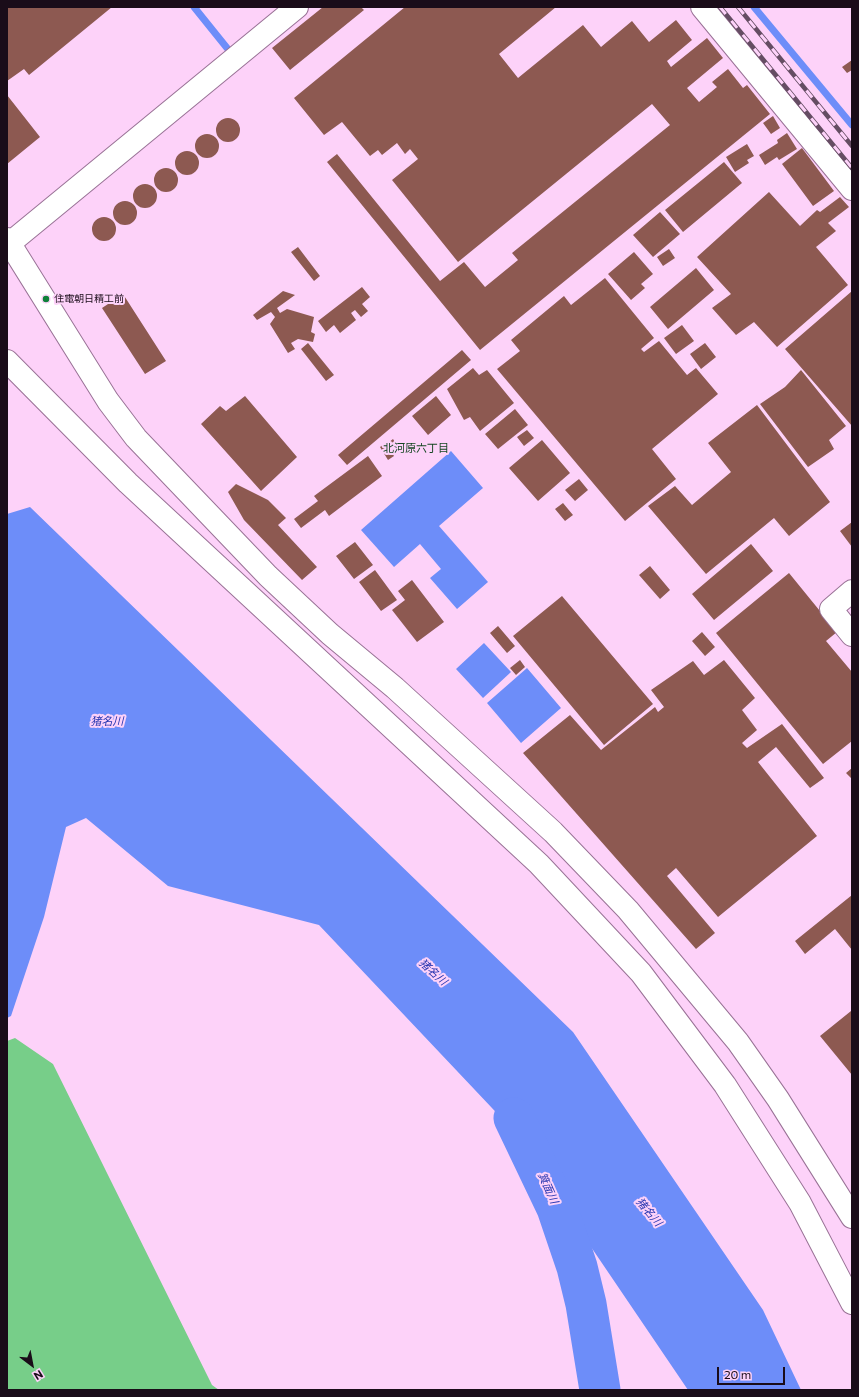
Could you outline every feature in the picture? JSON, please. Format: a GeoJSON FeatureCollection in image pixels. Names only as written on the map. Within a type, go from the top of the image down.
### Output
{"type":"FeatureCollection","features":[{"type":"Feature","properties":{"kind":"street"},"geometry":{"type":"LineString","coordinates":[[297,7],[9,241],[108,401],[136,438],[268,576],[330,634],[395,688],[547,827],[628,910],[738,1042],[778,1099],[851,1215]]}},
{"type":"Feature","properties":{"kind":"street"},"geometry":{"type":"LineString","coordinates":[[702,7],[852,189]]}},
{"type":"Feature","properties":{"kind":"street"},"geometry":{"type":"LineString","coordinates":[[7,361],[128,483],[539,864],[641,973],[725,1085],[800,1203],[852,1303]]}},
{"type":"Feature","properties":{"kind":"street"},"geometry":{"type":"LineString","coordinates":[[852,591],[831,609],[852,635]]}},
{"type":"Feature","properties":{"kind":"green space"},"geometry":{"type":"Polygon","coordinates":[[[15,1038],[53,1064],[212,1385],[219,1390],[7,1390],[7,1041],[15,1038]]]}},
{"type":"Feature","properties":{"kind":"water"},"geometry":{"type":"Polygon","coordinates":[[[451,451],[483,488],[439,526],[488,582],[457,609],[430,578],[441,569],[420,544],[394,567],[361,530],[451,451]]]}},
{"type":"Feature","properties":{"kind":"water","name":"猪名川"},"geometry":{"type":"Polygon","coordinates":[[[30,507],[573,1032],[763,1310],[801,1390],[688,1390],[509,1126],[319,925],[168,886],[86,818],[66,827],[44,917],[11,1016],[7,1018],[7,514],[30,507]]]}},
{"type":"Feature","properties":{"kind":"water"},"geometry":{"type":"Polygon","coordinates":[[[484,643],[511,672],[483,698],[456,669],[484,643]]]}},
{"type":"Feature","properties":{"kind":"water"},"geometry":{"type":"Polygon","coordinates":[[[527,668],[561,708],[521,743],[487,703],[527,668]]]}},
{"type":"Feature","properties":{"kind":"building"},"geometry":{"type":"Polygon","coordinates":[[[7,7],[112,7],[29,75],[24,69],[7,81],[7,7]]]}},
{"type":"Feature","properties":{"kind":"building"},"geometry":{"type":"Polygon","coordinates":[[[323,7],[361,7],[364,10],[290,70],[272,48],[323,7]]]}},
{"type":"Feature","properties":{"kind":"building"},"geometry":{"type":"Polygon","coordinates":[[[405,7],[556,7],[499,54],[518,78],[583,25],[601,47],[632,21],[649,42],[676,20],[692,40],[667,61],[671,67],[707,38],[723,58],[687,88],[699,102],[717,87],[712,82],[728,69],[743,88],[747,85],[770,114],[480,350],[327,162],[337,154],[440,281],[464,262],[485,287],[518,260],[512,253],[670,125],[652,104],[458,262],[392,180],[418,159],[410,149],[405,154],[397,143],[382,155],[378,150],[370,156],[342,122],[324,135],[294,98],[405,7]]]}},
{"type":"Feature","properties":{"kind":"building"},"geometry":{"type":"Polygon","coordinates":[[[852,60],[852,70],[847,73],[842,67],[852,60]]]}},
{"type":"Feature","properties":{"kind":"building"},"geometry":{"type":"Polygon","coordinates":[[[7,95],[40,137],[7,164],[7,95]]]}},
{"type":"Feature","properties":{"kind":"building"},"geometry":{"type":"Polygon","coordinates":[[[773,116],[780,128],[771,134],[763,123],[773,116]]]}},
{"type":"Feature","properties":{"kind":"building"},"geometry":{"type":"Polygon","coordinates":[[[228,118],[237,121],[240,130],[237,139],[228,142],[219,139],[216,130],[219,121],[228,118]]]}},
{"type":"Feature","properties":{"kind":"building"},"geometry":{"type":"Polygon","coordinates":[[[787,133],[797,149],[779,160],[777,157],[765,165],[759,155],[778,143],[777,140],[787,133]]]}},
{"type":"Feature","properties":{"kind":"building"},"geometry":{"type":"Polygon","coordinates":[[[207,134],[216,137],[219,146],[216,155],[207,158],[198,155],[195,146],[198,137],[207,134]]]}},
{"type":"Feature","properties":{"kind":"building"},"geometry":{"type":"Polygon","coordinates":[[[747,144],[754,156],[747,160],[749,163],[735,172],[726,157],[747,144]]]}},
{"type":"Feature","properties":{"kind":"building"},"geometry":{"type":"Polygon","coordinates":[[[802,148],[834,191],[813,206],[782,164],[802,148]]]}},
{"type":"Feature","properties":{"kind":"building"},"geometry":{"type":"Polygon","coordinates":[[[187,151],[196,154],[199,163],[196,172],[187,175],[178,172],[175,163],[178,154],[187,151]]]}},
{"type":"Feature","properties":{"kind":"building"},"geometry":{"type":"Polygon","coordinates":[[[724,162],[742,183],[683,232],[665,210],[724,162]]]}},
{"type":"Feature","properties":{"kind":"building"},"geometry":{"type":"Polygon","coordinates":[[[166,168],[175,171],[178,180],[175,189],[166,192],[157,189],[154,180],[157,171],[166,168]]]}},
{"type":"Feature","properties":{"kind":"building"},"geometry":{"type":"Polygon","coordinates":[[[145,184],[154,187],[157,196],[154,205],[145,208],[136,205],[133,196],[136,187],[145,184]]]}},
{"type":"Feature","properties":{"kind":"building"},"geometry":{"type":"Polygon","coordinates":[[[769,192],[800,226],[817,210],[820,212],[840,197],[849,207],[828,223],[836,231],[816,247],[848,285],[777,347],[754,322],[736,335],[712,308],[731,294],[697,257],[769,192]]]}},
{"type":"Feature","properties":{"kind":"building"},"geometry":{"type":"Polygon","coordinates":[[[125,201],[134,204],[137,213],[134,222],[125,225],[116,222],[113,213],[116,204],[125,201]]]}},
{"type":"Feature","properties":{"kind":"building"},"geometry":{"type":"Polygon","coordinates":[[[660,212],[680,234],[653,257],[633,235],[660,212]]]}},
{"type":"Feature","properties":{"kind":"building"},"geometry":{"type":"Polygon","coordinates":[[[104,217],[113,220],[116,229],[113,238],[104,241],[95,238],[92,229],[95,220],[104,217]]]}},
{"type":"Feature","properties":{"kind":"building"},"geometry":{"type":"Polygon","coordinates":[[[298,247],[320,276],[314,281],[291,252],[298,247]]]}},
{"type":"Feature","properties":{"kind":"building"},"geometry":{"type":"Polygon","coordinates":[[[669,249],[675,258],[663,266],[657,257],[669,249]]]}},
{"type":"Feature","properties":{"kind":"building"},"geometry":{"type":"Polygon","coordinates":[[[634,252],[653,274],[641,284],[645,288],[631,300],[608,274],[634,252]]]}},
{"type":"Feature","properties":{"kind":"building"},"geometry":{"type":"Polygon","coordinates":[[[696,268],[714,290],[668,329],[650,307],[696,268]]]}},
{"type":"Feature","properties":{"kind":"building"},"geometry":{"type":"Polygon","coordinates":[[[605,278],[654,338],[641,349],[644,352],[659,341],[687,375],[696,368],[718,394],[652,449],[676,479],[625,521],[497,369],[520,351],[511,340],[564,296],[571,305],[605,278]]]}},
{"type":"Feature","properties":{"kind":"building"},"geometry":{"type":"Polygon","coordinates":[[[362,287],[370,297],[362,304],[368,311],[361,317],[355,310],[351,313],[356,320],[340,333],[334,325],[326,332],[318,321],[362,287]]]}},
{"type":"Feature","properties":{"kind":"building"},"geometry":{"type":"Polygon","coordinates":[[[283,291],[295,295],[277,308],[280,313],[287,309],[314,317],[311,332],[315,334],[313,342],[298,339],[291,343],[295,349],[288,353],[270,324],[275,317],[271,312],[257,320],[253,315],[283,291]]]}},
{"type":"Feature","properties":{"kind":"building"},"geometry":{"type":"Polygon","coordinates":[[[852,291],[852,426],[785,349],[852,291]]]}},
{"type":"Feature","properties":{"kind":"building"},"geometry":{"type":"Polygon","coordinates":[[[123,294],[166,361],[145,374],[102,308],[123,294]]]}},
{"type":"Feature","properties":{"kind":"building"},"geometry":{"type":"Polygon","coordinates":[[[682,325],[694,341],[676,354],[664,338],[682,325]]]}},
{"type":"Feature","properties":{"kind":"building"},"geometry":{"type":"Polygon","coordinates":[[[308,343],[334,375],[326,381],[301,349],[308,343]]]}},
{"type":"Feature","properties":{"kind":"building"},"geometry":{"type":"Polygon","coordinates":[[[705,343],[716,357],[701,369],[690,354],[705,343]]]}},
{"type":"Feature","properties":{"kind":"building"},"geometry":{"type":"Polygon","coordinates":[[[462,350],[471,360],[347,465],[338,455],[462,350]]]}},
{"type":"Feature","properties":{"kind":"building"},"geometry":{"type":"Polygon","coordinates":[[[473,368],[479,375],[487,370],[514,403],[480,431],[470,417],[464,420],[447,389],[473,368]]]}},
{"type":"Feature","properties":{"kind":"building"},"geometry":{"type":"Polygon","coordinates":[[[801,370],[846,426],[829,440],[834,449],[808,467],[760,404],[785,387],[801,370]]]}},
{"type":"Feature","properties":{"kind":"building"},"geometry":{"type":"Polygon","coordinates":[[[245,396],[297,457],[261,491],[201,424],[220,406],[226,411],[245,396]]]}},
{"type":"Feature","properties":{"kind":"building"},"geometry":{"type":"Polygon","coordinates":[[[436,396],[451,415],[428,435],[412,416],[436,396]]]}},
{"type":"Feature","properties":{"kind":"building"},"geometry":{"type":"Polygon","coordinates":[[[757,405],[830,502],[789,536],[774,518],[706,574],[648,506],[675,486],[692,505],[731,472],[708,443],[757,405]]]}},
{"type":"Feature","properties":{"kind":"building"},"geometry":{"type":"Polygon","coordinates":[[[515,409],[528,425],[498,449],[485,434],[515,409]]]}},
{"type":"Feature","properties":{"kind":"building"},"geometry":{"type":"Polygon","coordinates":[[[527,430],[534,438],[524,446],[517,437],[527,430]]]}},
{"type":"Feature","properties":{"kind":"building"},"geometry":{"type":"Polygon","coordinates":[[[393,439],[396,444],[391,448],[388,443],[393,439]]]}},
{"type":"Feature","properties":{"kind":"building"},"geometry":{"type":"Polygon","coordinates":[[[542,440],[570,473],[538,501],[509,468],[542,440]]]}},
{"type":"Feature","properties":{"kind":"building"},"geometry":{"type":"Polygon","coordinates":[[[386,443],[394,456],[388,460],[380,447],[386,443]]]}},
{"type":"Feature","properties":{"kind":"building"},"geometry":{"type":"Polygon","coordinates":[[[368,456],[382,476],[329,516],[325,510],[301,528],[294,519],[318,501],[314,496],[368,456]]]}},
{"type":"Feature","properties":{"kind":"building"},"geometry":{"type":"Polygon","coordinates":[[[579,479],[588,490],[575,501],[565,490],[579,479]]]}},
{"type":"Feature","properties":{"kind":"building"},"geometry":{"type":"Polygon","coordinates":[[[236,484],[268,500],[286,518],[278,525],[317,567],[302,580],[244,520],[228,492],[236,484]]]}},
{"type":"Feature","properties":{"kind":"building"},"geometry":{"type":"Polygon","coordinates":[[[563,503],[573,515],[565,521],[555,509],[563,503]]]}},
{"type":"Feature","properties":{"kind":"building"},"geometry":{"type":"Polygon","coordinates":[[[852,522],[852,547],[840,531],[852,522]]]}},
{"type":"Feature","properties":{"kind":"building"},"geometry":{"type":"Polygon","coordinates":[[[355,542],[373,565],[354,579],[336,556],[355,542]]]}},
{"type":"Feature","properties":{"kind":"building"},"geometry":{"type":"Polygon","coordinates":[[[751,544],[773,571],[714,620],[692,594],[751,544]]]}},
{"type":"Feature","properties":{"kind":"building"},"geometry":{"type":"Polygon","coordinates":[[[650,566],[670,590],[660,599],[639,575],[650,566]]]}},
{"type":"Feature","properties":{"kind":"building"},"geometry":{"type":"Polygon","coordinates":[[[375,570],[397,600],[381,611],[359,582],[375,570]]]}},
{"type":"Feature","properties":{"kind":"building"},"geometry":{"type":"Polygon","coordinates":[[[789,573],[837,632],[826,641],[852,672],[852,741],[823,764],[716,633],[789,573]]]}},
{"type":"Feature","properties":{"kind":"building"},"geometry":{"type":"Polygon","coordinates":[[[412,580],[444,622],[417,642],[392,610],[405,600],[398,591],[412,580]]]}},
{"type":"Feature","properties":{"kind":"building"},"geometry":{"type":"Polygon","coordinates":[[[562,596],[653,704],[604,745],[513,636],[562,596]]]}},
{"type":"Feature","properties":{"kind":"building"},"geometry":{"type":"Polygon","coordinates":[[[498,626],[515,646],[507,653],[490,633],[498,626]]]}},
{"type":"Feature","properties":{"kind":"building"},"geometry":{"type":"Polygon","coordinates":[[[702,632],[715,647],[705,656],[692,641],[702,632]]]}},
{"type":"Feature","properties":{"kind":"building"},"geometry":{"type":"Polygon","coordinates":[[[520,660],[525,667],[516,675],[510,668],[520,660]]]}},
{"type":"Feature","properties":{"kind":"building"},"geometry":{"type":"Polygon","coordinates":[[[724,660],[755,698],[742,710],[757,730],[742,743],[747,748],[782,724],[824,778],[810,788],[776,747],[758,762],[817,836],[718,917],[676,868],[667,876],[715,933],[696,949],[523,753],[570,715],[601,750],[655,707],[658,712],[664,707],[651,690],[693,661],[704,675],[724,660]]]}},
{"type":"Feature","properties":{"kind":"building"},"geometry":{"type":"Polygon","coordinates":[[[852,768],[852,779],[846,773],[852,768]]]}},
{"type":"Feature","properties":{"kind":"building"},"geometry":{"type":"Polygon","coordinates":[[[852,895],[852,950],[835,929],[805,954],[795,941],[852,895]]]}},
{"type":"Feature","properties":{"kind":"building"},"geometry":{"type":"Polygon","coordinates":[[[851,1011],[852,1012],[852,1075],[820,1036],[851,1011]]]}},
{"type":"Feature","properties":{"kind":"waterway"},"geometry":{"type":"LineString","coordinates":[[194,7],[227,48]]}},
{"type":"Feature","properties":{"kind":"waterway"},"geometry":{"type":"LineString","coordinates":[[754,7],[852,125]]}},
{"type":"Feature","properties":{"kind":"waterway","name":"箕面川"},"geometry":{"type":"LineString","coordinates":[[514,1118],[557,1208],[577,1267],[586,1304],[600,1390]]}},
{"type":"Feature","properties":{"kind":"railway"},"geometry":{"type":"LineString","coordinates":[[720,7],[852,168]]}},
{"type":"Feature","properties":{"kind":"railway"},"geometry":{"type":"LineString","coordinates":[[738,7],[852,146]]}},
{"type":"Feature","properties":{"kind":"place","name":"住電朝日精工前"},"geometry":{"type":"Point","coordinates":[46,299]}},
{"type":"Feature","properties":{"kind":"district","name":"北河原六丁目"},"geometry":{"type":"Point","coordinates":[416,448]}}]}
